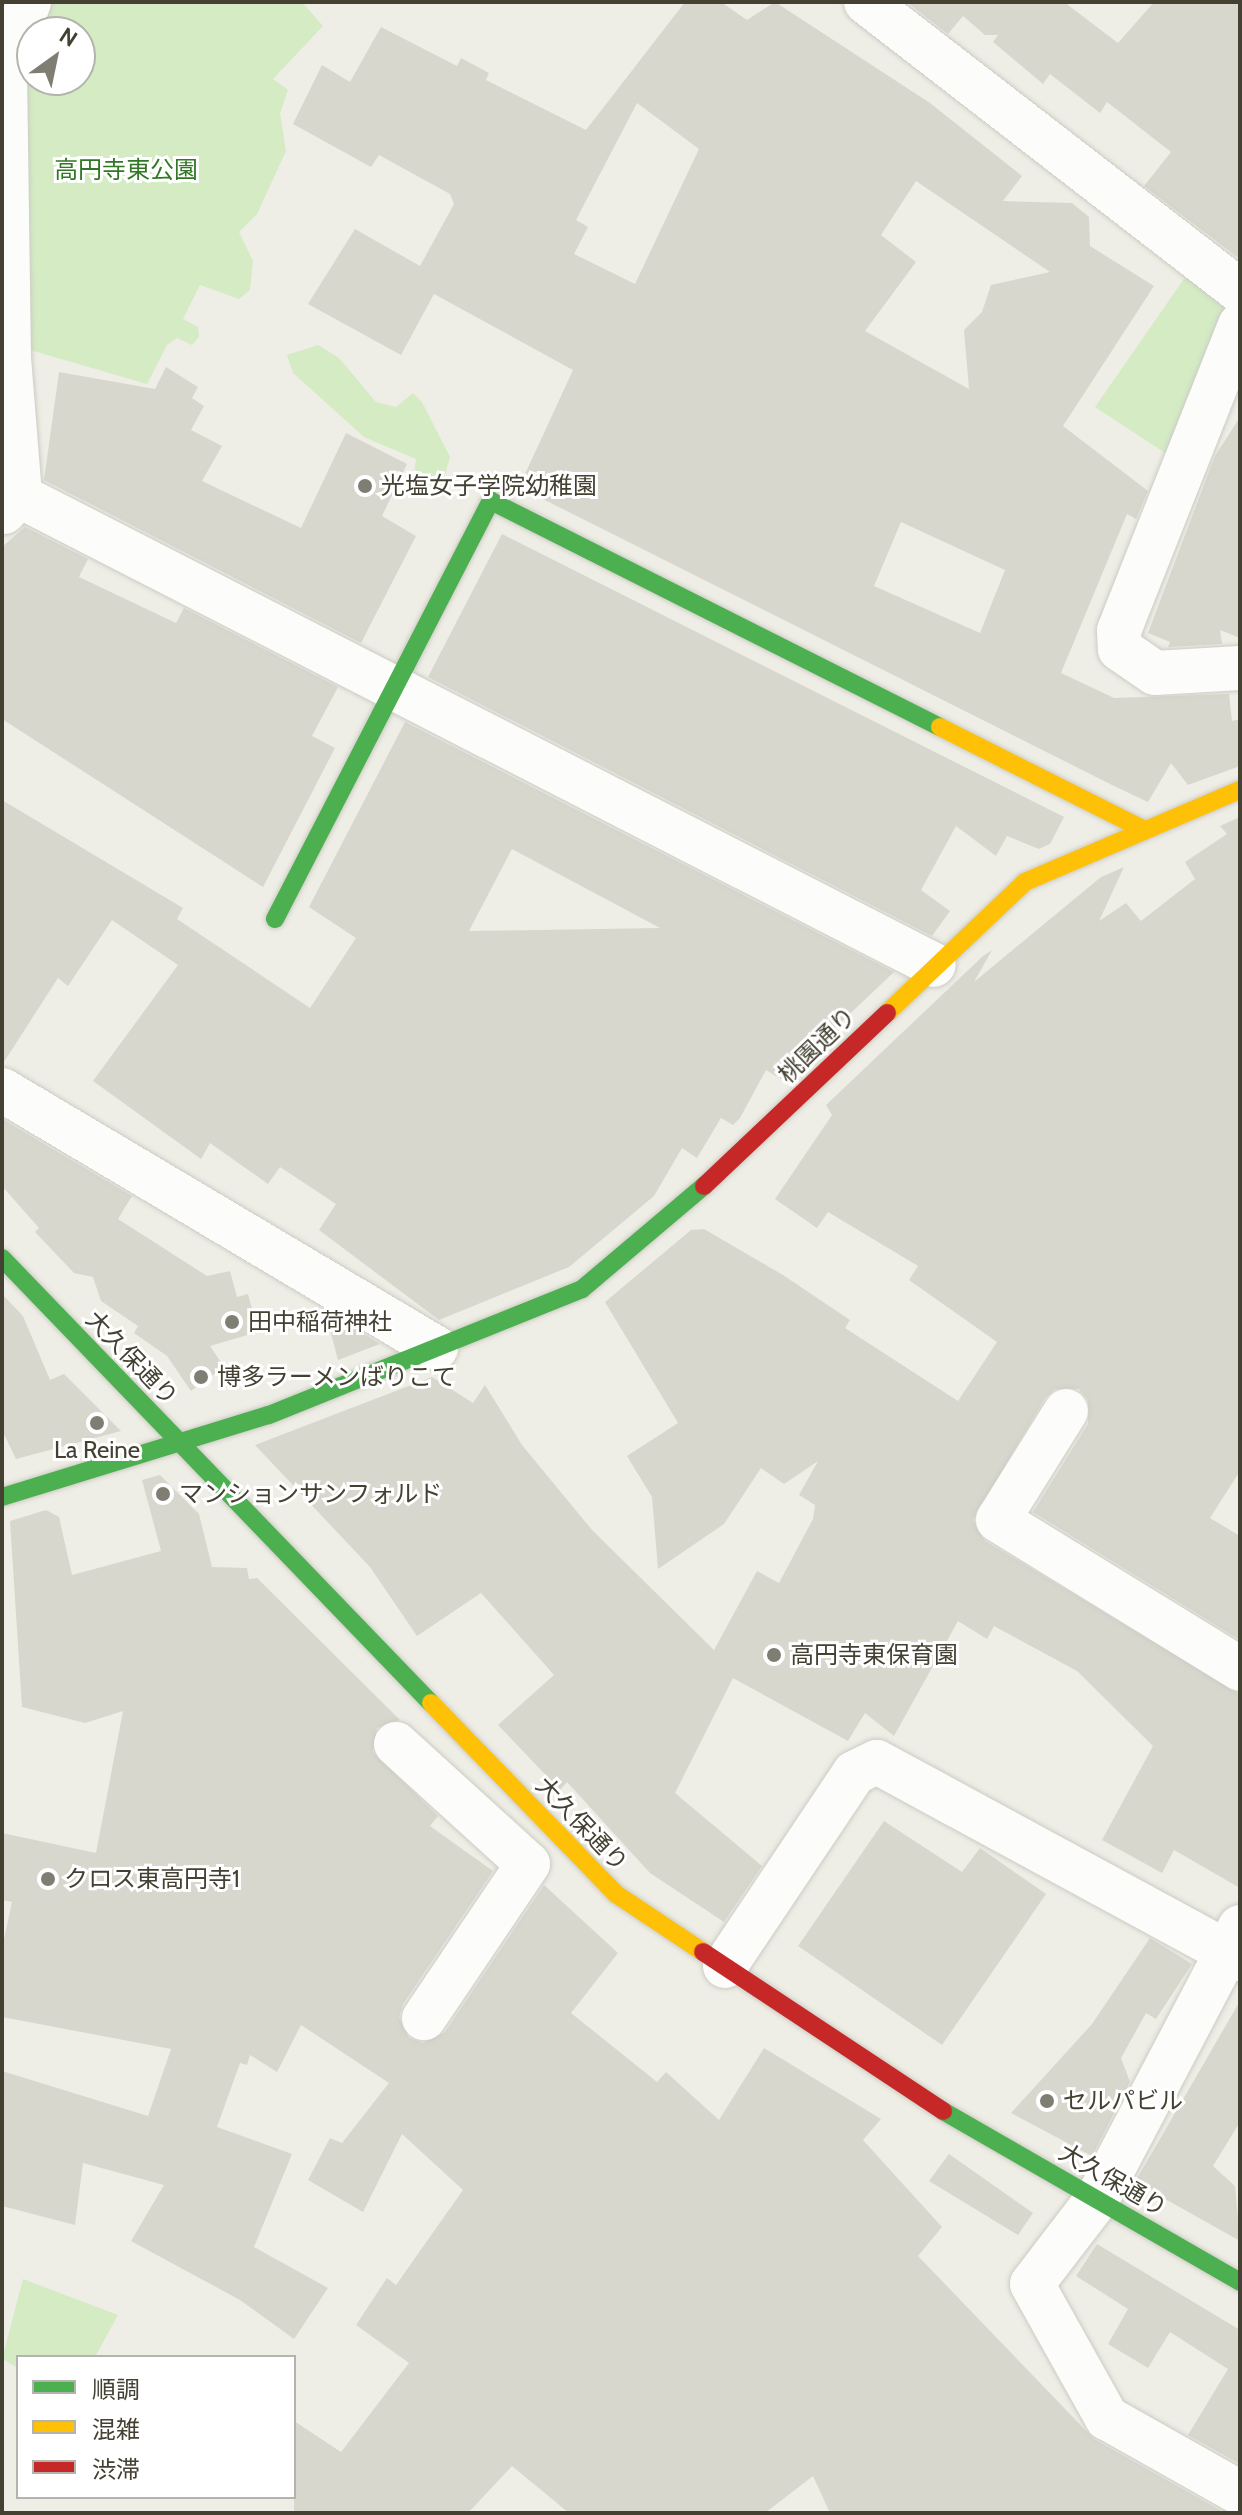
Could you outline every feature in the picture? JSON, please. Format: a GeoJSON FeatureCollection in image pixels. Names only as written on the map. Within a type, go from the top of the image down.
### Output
{"type":"FeatureCollection","features":[{"type":"Feature","properties":{"kind":"street"},"geometry":{"type":"LineString","coordinates":[[29,2],[5,81],[8,499],[391,685],[934,965]]}},
{"type":"Feature","properties":{"kind":"street"},"geometry":{"type":"LineString","coordinates":[[866,2],[1240,291]]}},
{"type":"Feature","properties":{"kind":"street"},"geometry":{"type":"LineString","coordinates":[[1240,325],[1119,631],[1120,649],[1155,673],[1240,668]]}},
{"type":"Feature","properties":{"kind":"street"},"geometry":{"type":"LineString","coordinates":[[275,919],[391,685],[491,501],[1145,830]]}},
{"type":"Feature","properties":{"kind":"street","name":"桃園通り"},"geometry":{"type":"LineString","coordinates":[[2,1497],[181,1443],[436,1348],[582,1289],[707,1184],[934,965],[1025,882],[1240,790]]}},
{"type":"Feature","properties":{"kind":"street"},"geometry":{"type":"LineString","coordinates":[[2,1090],[436,1348]]}},
{"type":"Feature","properties":{"kind":"street","name":"大久保通り"},"geometry":{"type":"LineString","coordinates":[[2,1258],[616,1894],[951,2116],[1240,2282]]}},
{"type":"Feature","properties":{"kind":"street"},"geometry":{"type":"LineString","coordinates":[[1066,1411],[998,1520],[1240,1669]]}},
{"type":"Feature","properties":{"kind":"street"},"geometry":{"type":"LineString","coordinates":[[396,1744],[528,1864],[424,2018]]}},
{"type":"Feature","properties":{"kind":"street"},"geometry":{"type":"LineString","coordinates":[[725,1966],[854,1773],[877,1762],[1236,1946],[1098,2198],[1032,2284],[1107,2418],[1240,2493]]}},
{"type":"Feature","properties":{"kind":"green space","name":"高円寺東公園"},"geometry":{"type":"Polygon","coordinates":[[[53,2],[302,2],[323,26],[273,79],[288,90],[280,113],[286,151],[257,214],[239,232],[253,261],[250,290],[239,299],[200,285],[183,319],[198,327],[199,337],[192,345],[177,338],[167,345],[147,384],[30,350],[22,96],[96,96],[96,16],[47,16],[53,2]]]}},
{"type":"Feature","properties":{"kind":"green space"},"geometry":{"type":"Polygon","coordinates":[[[1186,276],[1229,306],[1176,460],[1095,407],[1186,276]]]}},
{"type":"Feature","properties":{"kind":"green space"},"geometry":{"type":"Polygon","coordinates":[[[318,345],[339,358],[376,402],[396,407],[413,393],[422,402],[450,457],[441,489],[413,480],[416,459],[364,437],[293,373],[287,355],[318,345]]]}},
{"type":"Feature","properties":{"kind":"green space"},"geometry":{"type":"Polygon","coordinates":[[[23,2279],[118,2315],[96,2355],[16,2355],[16,2367],[2,2359],[23,2279]]]}},
{"type":"Feature","properties":{"kind":"building"},"geometry":{"type":"Polygon","coordinates":[[[685,2],[721,2],[747,20],[775,2],[930,103],[1022,176],[1003,201],[1072,203],[1089,217],[1090,246],[1154,286],[1063,426],[1148,491],[1136,519],[1127,514],[1061,673],[1114,698],[1229,694],[1232,721],[1240,719],[1240,766],[1188,785],[1171,763],[1148,802],[1114,786],[519,487],[573,370],[434,294],[401,355],[308,304],[355,229],[420,266],[454,204],[450,194],[379,155],[371,167],[293,124],[322,65],[350,82],[381,27],[457,66],[461,58],[489,73],[486,80],[586,130],[685,2]],[[637,103],[576,220],[588,227],[574,254],[635,284],[699,149],[637,103]],[[916,181],[881,235],[916,262],[865,331],[969,389],[964,330],[982,312],[991,285],[1050,272],[916,181]],[[901,522],[874,586],[980,633],[1005,570],[901,522]]]}},
{"type":"Feature","properties":{"kind":"building"},"geometry":{"type":"Polygon","coordinates":[[[907,2],[1064,2],[1118,43],[1154,2],[1240,2],[1240,259],[1144,186],[1171,152],[1107,102],[1100,113],[1050,74],[1043,84],[993,42],[998,35],[985,35],[963,16],[948,34],[907,2]]]}},
{"type":"Feature","properties":{"kind":"building"},"geometry":{"type":"Polygon","coordinates":[[[166,367],[198,387],[192,398],[204,406],[191,430],[222,446],[202,481],[301,528],[346,433],[407,464],[382,516],[416,536],[361,643],[44,480],[59,372],[155,389],[166,367]]]}},
{"type":"Feature","properties":{"kind":"building"},"geometry":{"type":"Polygon","coordinates":[[[1240,417],[1240,638],[1220,630],[1222,644],[1168,647],[1170,642],[1148,633],[1215,456],[1240,417]]]}},
{"type":"Feature","properties":{"kind":"building"},"geometry":{"type":"Polygon","coordinates":[[[25,527],[88,559],[79,577],[176,623],[184,608],[338,687],[312,736],[335,748],[263,887],[2,719],[2,547],[25,527]]]}},
{"type":"Feature","properties":{"kind":"building"},"geometry":{"type":"Polygon","coordinates":[[[502,534],[1064,817],[1050,844],[1039,849],[1007,836],[996,856],[956,826],[921,890],[950,911],[932,936],[428,677],[502,534]]]}},
{"type":"Feature","properties":{"kind":"building"},"geometry":{"type":"Polygon","coordinates":[[[405,722],[894,972],[781,1079],[766,1070],[740,1118],[733,1125],[721,1118],[697,1158],[682,1148],[654,1196],[569,1267],[439,1320],[319,1230],[336,1204],[280,1167],[268,1184],[210,1143],[201,1159],[93,1081],[178,965],[112,920],[68,986],[58,978],[2,1065],[2,800],[183,908],[177,919],[310,1008],[356,938],[309,907],[405,722]],[[512,849],[469,931],[660,928],[512,849]]]}},
{"type":"Feature","properties":{"kind":"building"},"geometry":{"type":"Polygon","coordinates":[[[1240,817],[1240,1471],[1210,1518],[1240,1536],[1240,1640],[1033,1512],[1088,1424],[1088,1400],[1079,1389],[1055,1389],[1045,1398],[973,1520],[985,1541],[1240,1694],[1240,1888],[1174,1850],[1162,1873],[1102,1840],[1153,1746],[1077,1671],[994,1626],[987,1639],[958,1621],[894,1736],[865,1713],[848,1741],[733,1678],[675,1793],[762,1866],[724,1922],[650,1873],[567,1782],[560,1790],[498,1725],[554,1675],[481,1593],[417,1636],[370,1567],[255,1445],[432,1377],[473,1403],[485,1385],[522,1445],[592,1530],[714,1650],[757,1571],[779,1583],[813,1519],[815,1505],[799,1495],[818,1461],[784,1484],[761,1468],[724,1524],[658,1569],[652,1497],[627,1456],[678,1423],[605,1302],[691,1230],[704,1229],[783,1275],[850,1320],[845,1328],[958,1401],[997,1342],[909,1280],[918,1266],[828,1212],[817,1228],[775,1199],[832,1115],[826,1105],[983,956],[992,950],[974,982],[1101,877],[1124,867],[1099,921],[1126,903],[1141,921],[1195,879],[1185,862],[1227,834],[1220,826],[1240,817]]]}},
{"type":"Feature","properties":{"kind":"building"},"geometry":{"type":"Polygon","coordinates":[[[2,1119],[132,1196],[118,1219],[207,1276],[230,1271],[237,1297],[248,1294],[258,1332],[210,1346],[224,1367],[191,1391],[167,1356],[134,1333],[138,1326],[101,1301],[93,1277],[74,1273],[35,1232],[39,1228],[2,1186],[2,1119]]]}},
{"type":"Feature","properties":{"kind":"building"},"geometry":{"type":"Polygon","coordinates":[[[2,1294],[23,1316],[50,1380],[64,1374],[121,1431],[16,1459],[2,1430],[2,1294]]]}},
{"type":"Feature","properties":{"kind":"building"},"geometry":{"type":"Polygon","coordinates":[[[325,1311],[380,1344],[338,1360],[325,1311]]]}},
{"type":"Feature","properties":{"kind":"building"},"geometry":{"type":"Polygon","coordinates":[[[160,1475],[199,1514],[212,1567],[247,1568],[249,1579],[257,1578],[400,1720],[377,1728],[373,1752],[438,1816],[430,1826],[493,1871],[403,2004],[399,2017],[409,2038],[423,2043],[445,2032],[544,1885],[618,1953],[571,2013],[657,2082],[666,2072],[719,2120],[764,2048],[881,2119],[863,2140],[942,2227],[918,2256],[1094,2439],[1225,2513],[830,2513],[813,2476],[765,2513],[569,2513],[512,2466],[468,2513],[294,2513],[296,2422],[341,2452],[409,2363],[356,2325],[387,2278],[396,2285],[463,2190],[402,2134],[363,2212],[308,2180],[330,2138],[342,2143],[389,2083],[301,2025],[277,2072],[250,2055],[247,2065],[240,2063],[217,2127],[292,2154],[254,2247],[328,2288],[294,2339],[240,2300],[131,2241],[164,2185],[83,2163],[75,2225],[2,2206],[2,2071],[148,2116],[171,2049],[2,2017],[2,1949],[12,1902],[2,1900],[2,1833],[96,1853],[123,1711],[85,1723],[22,1707],[10,1521],[46,1510],[59,1517],[72,1575],[161,1551],[142,1480],[160,1475]]]}},
{"type":"Feature","properties":{"kind":"building"},"geometry":{"type":"Polygon","coordinates":[[[884,1821],[962,1872],[980,1848],[1046,1894],[942,2045],[798,1946],[884,1821]]]}},
{"type":"Feature","properties":{"kind":"building"},"geometry":{"type":"Polygon","coordinates":[[[1150,1938],[1192,1964],[1156,2019],[1146,2013],[1121,2058],[1130,2082],[1092,2156],[1011,2113],[1092,2024],[1150,1938]]]}},
{"type":"Feature","properties":{"kind":"building"},"geometry":{"type":"Polygon","coordinates":[[[1240,2001],[1240,2122],[1213,2166],[1235,2186],[1240,2241],[1135,2182],[1240,2001]]]}},
{"type":"Feature","properties":{"kind":"building"},"geometry":{"type":"Polygon","coordinates":[[[949,2154],[1033,2213],[1018,2235],[929,2181],[949,2154]]]}},
{"type":"Feature","properties":{"kind":"building"},"geometry":{"type":"Polygon","coordinates":[[[1097,2244],[1240,2330],[1240,2464],[1188,2435],[1228,2369],[1170,2332],[1148,2368],[1108,2344],[1128,2309],[1076,2276],[1097,2244]]]}},
{"type":"Feature","properties":{"kind":"traffic: fast"},"geometry":{"type":"LineString","coordinates":[[275,919],[491,501],[940,727]]}},
{"type":"Feature","properties":{"kind":"traffic: fast"},"geometry":{"type":"LineString","coordinates":[[2,1497],[269,1415],[582,1289],[704,1186]]}},
{"type":"Feature","properties":{"kind":"traffic: fast"},"geometry":{"type":"LineString","coordinates":[[2,1258],[431,1703]]}},
{"type":"Feature","properties":{"kind":"traffic: fast"},"geometry":{"type":"LineString","coordinates":[[943,2111],[1240,2282]]}},
{"type":"Feature","properties":{"kind":"traffic: slow"},"geometry":{"type":"LineString","coordinates":[[940,727],[1145,830]]}},
{"type":"Feature","properties":{"kind":"traffic: slow"},"geometry":{"type":"LineString","coordinates":[[887,1013],[1025,882],[1240,790]]}},
{"type":"Feature","properties":{"kind":"traffic: slow"},"geometry":{"type":"LineString","coordinates":[[431,1703],[616,1894],[703,1952]]}},
{"type":"Feature","properties":{"kind":"traffic: jam"},"geometry":{"type":"LineString","coordinates":[[704,1186],[887,1013]]}},
{"type":"Feature","properties":{"kind":"traffic: jam"},"geometry":{"type":"LineString","coordinates":[[703,1952],[943,2111]]}},
{"type":"Feature","properties":{"kind":"place","name":"光塩女子学院幼稚園"},"geometry":{"type":"Point","coordinates":[365,486]}},
{"type":"Feature","properties":{"kind":"place","name":"田中稲荷神社"},"geometry":{"type":"Point","coordinates":[232,1322]}},
{"type":"Feature","properties":{"kind":"place","name":"博多ラーメンばりこて"},"geometry":{"type":"Point","coordinates":[201,1377]}},
{"type":"Feature","properties":{"kind":"place","name":"La Reine"},"geometry":{"type":"Point","coordinates":[97,1423]}},
{"type":"Feature","properties":{"kind":"place","name":"マンションサンフォルド"},"geometry":{"type":"Point","coordinates":[163,1494]}},
{"type":"Feature","properties":{"kind":"place","name":"高円寺東保育園"},"geometry":{"type":"Point","coordinates":[774,1655]}},
{"type":"Feature","properties":{"kind":"place","name":"クロス東高円寺1"},"geometry":{"type":"Point","coordinates":[48,1879]}},
{"type":"Feature","properties":{"kind":"place","name":"セルパビル"},"geometry":{"type":"Point","coordinates":[1047,2101]}}]}
